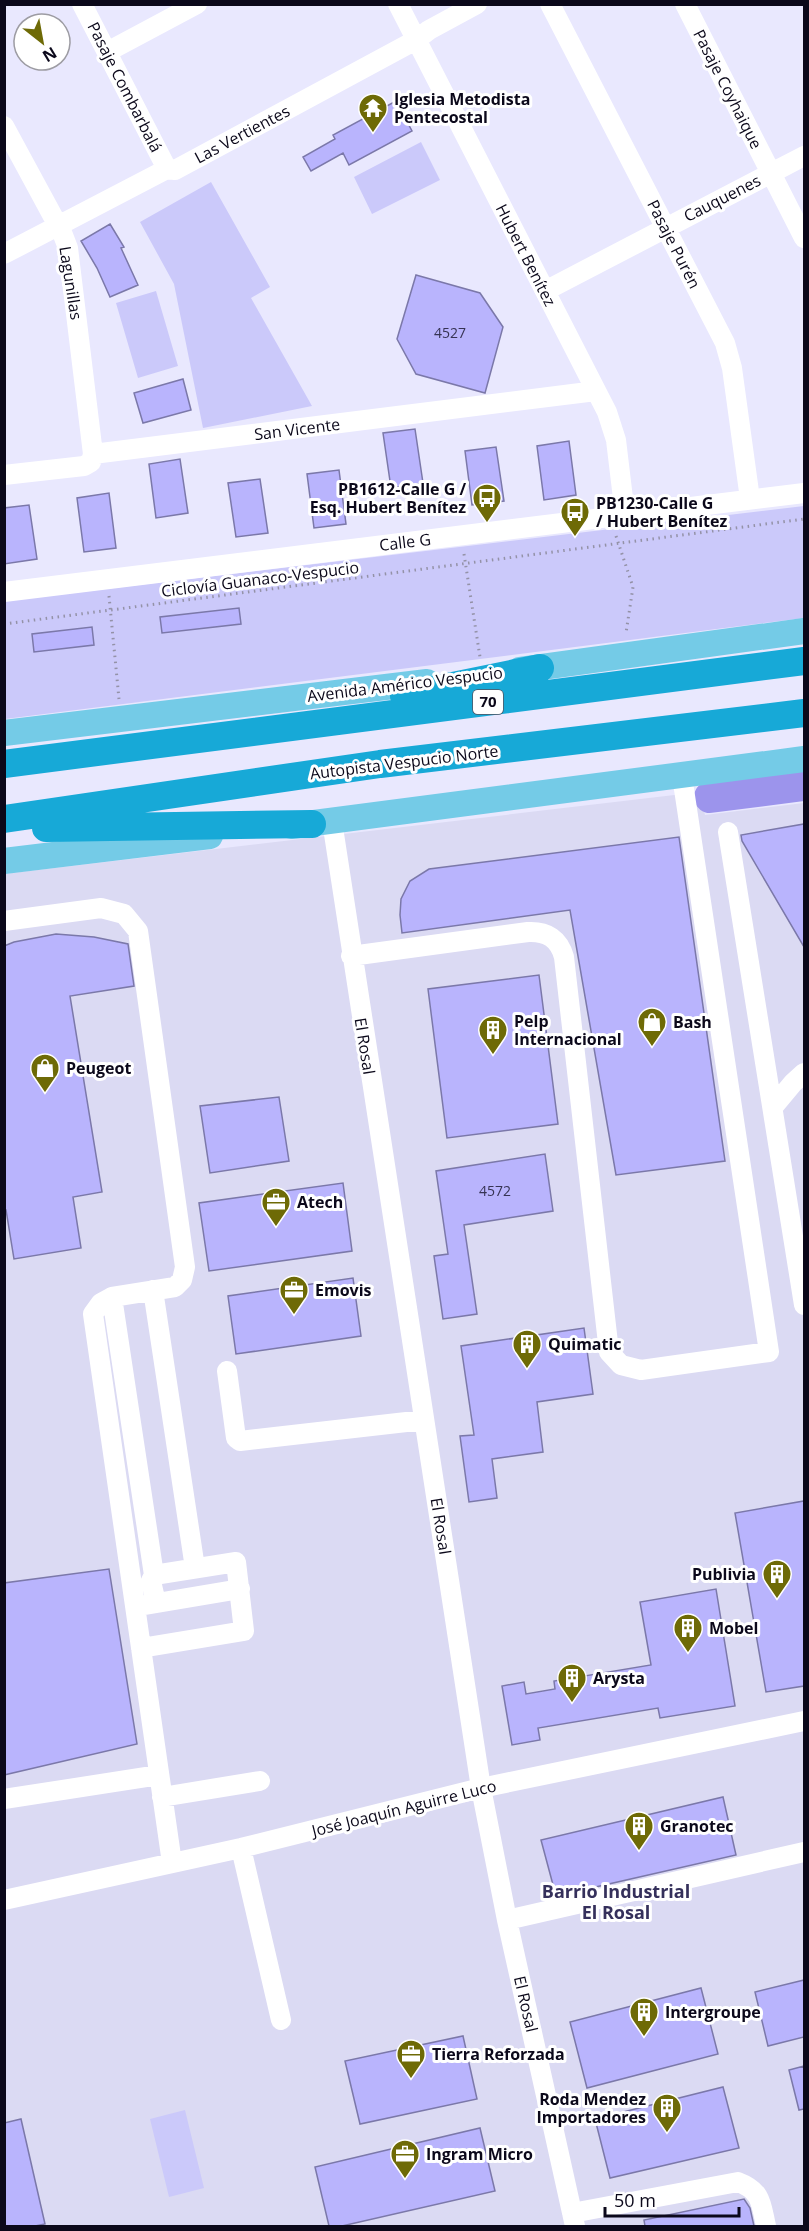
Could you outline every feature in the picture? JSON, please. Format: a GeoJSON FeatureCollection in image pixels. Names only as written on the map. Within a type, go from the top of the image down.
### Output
{"type":"FeatureCollection","features":[{"type":"Feature","properties":{"kind":"highway","name":"70"},"geometry":{"type":"LineString","coordinates":[[4,764],[804,661]]}},
{"type":"Feature","properties":{"kind":"highway"},"geometry":{"type":"LineString","coordinates":[[171,743],[540,668]]}},
{"type":"Feature","properties":{"kind":"highway","name":"Autopista Vespucio Norte"},"geometry":{"type":"LineString","coordinates":[[4,819],[380,764],[804,713]]}},
{"type":"Feature","properties":{"kind":"highway"},"geometry":{"type":"LineString","coordinates":[[4,828],[322,822]]}},
{"type":"Feature","properties":{"kind":"main road","name":"Avenida Américo Vespucio"},"geometry":{"type":"LineString","coordinates":[[4,733],[540,668],[804,631]]}},
{"type":"Feature","properties":{"kind":"main road"},"geometry":{"type":"LineString","coordinates":[[4,861],[804,759]]}},
{"type":"Feature","properties":{"kind":"street","name":"Pasaje Combarbalá"},"geometry":{"type":"LineString","coordinates":[[82,4],[167,169]]}},
{"type":"Feature","properties":{"kind":"street"},"geometry":{"type":"LineString","coordinates":[[107,52],[197,4]]}},
{"type":"Feature","properties":{"kind":"street","name":"Hubert Benítez"},"geometry":{"type":"LineString","coordinates":[[398,4],[613,428],[619,516]]}},
{"type":"Feature","properties":{"kind":"street","name":"Las Vertientes"},"geometry":{"type":"LineString","coordinates":[[4,254],[167,169],[175,170],[416,40],[429,30],[477,4]]}},
{"type":"Feature","properties":{"kind":"street","name":"Pasaje Purén"},"geometry":{"type":"LineString","coordinates":[[550,4],[720,332],[729,355],[750,500]]}},
{"type":"Feature","properties":{"kind":"street","name":"Pasaje Coyhaique"},"geometry":{"type":"LineString","coordinates":[[685,4],[804,237]]}},
{"type":"Feature","properties":{"kind":"street","name":"Lagunillas"},"geometry":{"type":"LineString","coordinates":[[4,126],[68,248],[93,454]]}},
{"type":"Feature","properties":{"kind":"street","name":"Cauquenes"},"geometry":{"type":"LineString","coordinates":[[544,291],[804,156]]}},
{"type":"Feature","properties":{"kind":"street","name":"San Vicente"},"geometry":{"type":"LineString","coordinates":[[4,475],[84,466],[91,462],[93,454],[596,391]]}},
{"type":"Feature","properties":{"kind":"street","name":"Calle G"},"geometry":{"type":"LineString","coordinates":[[4,591],[804,493]]}},
{"type":"Feature","properties":{"kind":"street"},"geometry":{"type":"LineString","coordinates":[[351,956],[528,932],[545,933],[552,936],[558,942],[564,957],[609,1352],[621,1365],[641,1371],[770,1352],[682,776]]}},
{"type":"Feature","properties":{"kind":"street","name":"El Rosal"},"geometry":{"type":"LineString","coordinates":[[322,822],[351,956],[482,1788],[507,1920],[574,2220]]}},
{"type":"Feature","properties":{"kind":"street"},"geometry":{"type":"LineString","coordinates":[[728,832],[804,1305]]}},
{"type":"Feature","properties":{"kind":"street"},"geometry":{"type":"LineString","coordinates":[[4,921],[101,909],[124,914],[138,931],[185,1267],[182,1280],[175,1287],[112,1297],[101,1303],[93,1314],[172,1863]]}},
{"type":"Feature","properties":{"kind":"street"},"geometry":{"type":"LineString","coordinates":[[773,1107],[804,1073]]}},
{"type":"Feature","properties":{"kind":"street"},"geometry":{"type":"LineString","coordinates":[[153,1290],[195,1568]]}},
{"type":"Feature","properties":{"kind":"street"},"geometry":{"type":"LineString","coordinates":[[112,1297],[154,1575],[151,1581],[156,1603]]}},
{"type":"Feature","properties":{"kind":"street"},"geometry":{"type":"LineString","coordinates":[[227,1371],[236,1438],[240,1441],[424,1420]]}},
{"type":"Feature","properties":{"kind":"street"},"geometry":{"type":"LineString","coordinates":[[141,1648],[244,1631],[236,1562],[154,1575]]}},
{"type":"Feature","properties":{"kind":"street"},"geometry":{"type":"LineString","coordinates":[[135,1607],[240,1589]]}},
{"type":"Feature","properties":{"kind":"street","name":"José Joaquín Aguirre Luco"},"geometry":{"type":"LineString","coordinates":[[4,1900],[241,1848],[482,1788],[804,1721]]}},
{"type":"Feature","properties":{"kind":"street"},"geometry":{"type":"LineString","coordinates":[[4,1799],[159,1775]]}},
{"type":"Feature","properties":{"kind":"street"},"geometry":{"type":"LineString","coordinates":[[162,1797],[260,1781]]}},
{"type":"Feature","properties":{"kind":"street"},"geometry":{"type":"LineString","coordinates":[[241,1848],[281,2020]]}},
{"type":"Feature","properties":{"kind":"street"},"geometry":{"type":"LineString","coordinates":[[507,1920],[804,1852]]}},
{"type":"Feature","properties":{"kind":"street"},"geometry":{"type":"LineString","coordinates":[[574,2220],[738,2182],[752,2187],[760,2200],[766,2226]]}},
{"type":"Feature","properties":{"kind":"path"},"geometry":{"type":"LineString","coordinates":[[619,516],[617,544],[633,587],[624,643]]}},
{"type":"Feature","properties":{"kind":"path","name":"Ciclovía Guanaco-Vespucio"},"geometry":{"type":"LineString","coordinates":[[4,624],[804,519]]}},
{"type":"Feature","properties":{"kind":"path"},"geometry":{"type":"LineString","coordinates":[[462,535],[464,564],[481,662]]}},
{"type":"Feature","properties":{"kind":"path"},"geometry":{"type":"LineString","coordinates":[[107,579],[121,719]]}},
{"type":"Feature","properties":{"kind":"shaded area"},"geometry":{"type":"Polygon","coordinates":[[[421,142],[440,180],[372,214],[354,177],[421,142]]]}},
{"type":"Feature","properties":{"kind":"shaded area"},"geometry":{"type":"Polygon","coordinates":[[[211,182],[270,287],[251,298],[312,406],[203,428],[174,284],[140,222],[211,182]]]}},
{"type":"Feature","properties":{"kind":"shaded area"},"geometry":{"type":"Polygon","coordinates":[[[156,291],[178,366],[138,378],[116,303],[156,291]]]}},
{"type":"Feature","properties":{"kind":"shaded area"},"geometry":{"type":"Polygon","coordinates":[[[804,506],[804,618],[5,719],[4,601],[804,506]]]}},
{"type":"Feature","properties":{"kind":"shaded area"},"geometry":{"type":"Polygon","coordinates":[[[700,792],[705,815],[804,803],[804,2226],[5,2226],[4,874],[700,792]]]}},
{"type":"Feature","properties":{"kind":"shaded area"},"geometry":{"type":"Polygon","coordinates":[[[185,2110],[204,2188],[169,2197],[150,2119],[185,2110]]]}},
{"type":"Feature","properties":{"kind":"building","name":"Iglesia Metodista Pentecostal"},"geometry":{"type":"Polygon","coordinates":[[[396,101],[412,131],[349,165],[343,153],[311,171],[303,157],[335,139],[333,135],[396,101]]]}},
{"type":"Feature","properties":{"kind":"building"},"geometry":{"type":"Polygon","coordinates":[[[110,224],[124,247],[121,248],[138,285],[110,297],[81,241],[110,224]]]}},
{"type":"Feature","properties":{"kind":"building"},"geometry":{"type":"Polygon","coordinates":[[[416,275],[480,293],[503,327],[485,393],[416,374],[397,339],[416,275]]]}},
{"type":"Feature","properties":{"kind":"building"},"geometry":{"type":"Polygon","coordinates":[[[183,379],[191,410],[143,423],[134,393],[183,379]]]}},
{"type":"Feature","properties":{"kind":"building"},"geometry":{"type":"Polygon","coordinates":[[[415,429],[423,483],[391,488],[383,433],[415,429]]]}},
{"type":"Feature","properties":{"kind":"building"},"geometry":{"type":"Polygon","coordinates":[[[569,441],[576,495],[544,500],[537,446],[569,441]]]}},
{"type":"Feature","properties":{"kind":"building"},"geometry":{"type":"Polygon","coordinates":[[[496,447],[504,501],[472,505],[465,451],[496,447]]]}},
{"type":"Feature","properties":{"kind":"building"},"geometry":{"type":"Polygon","coordinates":[[[180,459],[188,513],[156,518],[149,464],[180,459]]]}},
{"type":"Feature","properties":{"kind":"building"},"geometry":{"type":"Polygon","coordinates":[[[339,470],[346,524],[314,528],[307,474],[339,470]]]}},
{"type":"Feature","properties":{"kind":"building"},"geometry":{"type":"Polygon","coordinates":[[[260,479],[268,533],[236,537],[228,483],[260,479]]]}},
{"type":"Feature","properties":{"kind":"building"},"geometry":{"type":"Polygon","coordinates":[[[109,493],[116,548],[84,552],[77,498],[109,493]]]}},
{"type":"Feature","properties":{"kind":"building"},"geometry":{"type":"Polygon","coordinates":[[[29,505],[37,559],[4,564],[4,508],[29,505]]]}},
{"type":"Feature","properties":{"kind":"building"},"geometry":{"type":"Polygon","coordinates":[[[239,608],[241,624],[162,633],[160,617],[239,608]]]}},
{"type":"Feature","properties":{"kind":"building"},"geometry":{"type":"Polygon","coordinates":[[[92,627],[94,645],[34,652],[32,634],[92,627]]]}},
{"type":"Feature","properties":{"kind":"building"},"geometry":{"type":"Polygon","coordinates":[[[804,824],[804,947],[742,841],[741,835],[804,824]]]}},
{"type":"Feature","properties":{"kind":"building","name":"Bash"},"geometry":{"type":"Polygon","coordinates":[[[679,837],[725,1161],[616,1175],[570,910],[402,933],[401,899],[410,881],[429,869],[679,837]]]}},
{"type":"Feature","properties":{"kind":"building","name":"Peugeot"},"geometry":{"type":"Polygon","coordinates":[[[56,934],[94,937],[128,944],[134,986],[70,996],[102,1192],[73,1197],[81,1248],[14,1259],[6,1210],[4,1210],[4,946],[56,934]]]}},
{"type":"Feature","properties":{"kind":"building","name":"Pelp Internacional"},"geometry":{"type":"Polygon","coordinates":[[[539,975],[558,1124],[447,1138],[428,989],[539,975]]]}},
{"type":"Feature","properties":{"kind":"building"},"geometry":{"type":"Polygon","coordinates":[[[279,1097],[289,1161],[210,1173],[200,1106],[279,1097]]]}},
{"type":"Feature","properties":{"kind":"building"},"geometry":{"type":"Polygon","coordinates":[[[545,1154],[553,1211],[464,1225],[477,1314],[443,1319],[434,1256],[448,1254],[436,1171],[545,1154]]]}},
{"type":"Feature","properties":{"kind":"building","name":"Atech"},"geometry":{"type":"Polygon","coordinates":[[[343,1183],[352,1251],[209,1271],[199,1203],[343,1183]]]}},
{"type":"Feature","properties":{"kind":"building","name":"Emovis"},"geometry":{"type":"Polygon","coordinates":[[[353,1278],[361,1336],[236,1354],[228,1296],[353,1278]]]}},
{"type":"Feature","properties":{"kind":"building","name":"Quimatic"},"geometry":{"type":"Polygon","coordinates":[[[584,1328],[593,1394],[537,1402],[543,1452],[492,1459],[497,1498],[469,1502],[460,1436],[474,1435],[461,1346],[584,1328]]]}},
{"type":"Feature","properties":{"kind":"building","name":"Publivia"},"geometry":{"type":"Polygon","coordinates":[[[804,1501],[804,1686],[766,1692],[735,1513],[804,1501]]]}},
{"type":"Feature","properties":{"kind":"building"},"geometry":{"type":"Polygon","coordinates":[[[109,1569],[137,1744],[4,1775],[4,1583],[109,1569]]]}},
{"type":"Feature","properties":{"kind":"building"},"geometry":{"type":"Polygon","coordinates":[[[716,1589],[735,1706],[660,1718],[658,1708],[538,1728],[540,1740],[512,1745],[502,1686],[524,1682],[526,1694],[555,1689],[554,1681],[651,1665],[640,1602],[716,1589]]]}},
{"type":"Feature","properties":{"kind":"building","name":"Granotec"},"geometry":{"type":"Polygon","coordinates":[[[723,1797],[736,1855],[556,1896],[541,1840],[723,1797]]]}},
{"type":"Feature","properties":{"kind":"building"},"geometry":{"type":"Polygon","coordinates":[[[804,1980],[804,2037],[768,2046],[755,1992],[804,1980]]]}},
{"type":"Feature","properties":{"kind":"building","name":"Intergroupe"},"geometry":{"type":"Polygon","coordinates":[[[701,1988],[718,2054],[587,2088],[570,2022],[701,1988]]]}},
{"type":"Feature","properties":{"kind":"building","name":"Tierra Reforzada"},"geometry":{"type":"Polygon","coordinates":[[[463,2036],[477,2099],[360,2124],[345,2061],[463,2036]]]}},
{"type":"Feature","properties":{"kind":"building"},"geometry":{"type":"Polygon","coordinates":[[[804,2066],[804,2109],[799,2110],[789,2070],[804,2066]]]}},
{"type":"Feature","properties":{"kind":"building","name":"Roda Mendez Importadores"},"geometry":{"type":"Polygon","coordinates":[[[723,2087],[739,2148],[610,2178],[595,2119],[723,2087]]]}},
{"type":"Feature","properties":{"kind":"building"},"geometry":{"type":"Polygon","coordinates":[[[21,2119],[45,2224],[4,2226],[4,2123],[21,2119]]]}},
{"type":"Feature","properties":{"kind":"building","name":"Ingram Micro"},"geometry":{"type":"Polygon","coordinates":[[[480,2128],[495,2191],[342,2226],[329,2226],[315,2167],[480,2128]]]}},
{"type":"Feature","properties":{"kind":"building"},"geometry":{"type":"Polygon","coordinates":[[[744,2199],[750,2208],[754,2226],[645,2226],[644,2220],[744,2199]]]}},
{"type":"Feature","properties":{"kind":"waterway"},"geometry":{"type":"LineString","coordinates":[[710,797],[804,785]]}},
{"type":"Feature","properties":{"kind":"place","name":"Iglesia Metodista Pentecostal"},"geometry":{"type":"Point","coordinates":[373,134]}},
{"type":"Feature","properties":{"kind":"place","name":"PB1612-Calle G / Esq. Hubert Benítez"},"geometry":{"type":"Point","coordinates":[487,524]}},
{"type":"Feature","properties":{"kind":"place","name":"PB1230-Calle G / Hubert Benítez"},"geometry":{"type":"Point","coordinates":[575,538]}},
{"type":"Feature","properties":{"kind":"place","name":"Bash"},"geometry":{"type":"Point","coordinates":[652,1048]}},
{"type":"Feature","properties":{"kind":"place","name":"Pelp Internacional"},"geometry":{"type":"Point","coordinates":[493,1056]}},
{"type":"Feature","properties":{"kind":"place","name":"Peugeot"},"geometry":{"type":"Point","coordinates":[45,1094]}},
{"type":"Feature","properties":{"kind":"place","name":"Atech"},"geometry":{"type":"Point","coordinates":[276,1228]}},
{"type":"Feature","properties":{"kind":"place","name":"Emovis"},"geometry":{"type":"Point","coordinates":[294,1316]}},
{"type":"Feature","properties":{"kind":"place","name":"Quimatic"},"geometry":{"type":"Point","coordinates":[527,1370]}},
{"type":"Feature","properties":{"kind":"place","name":"Publivia"},"geometry":{"type":"Point","coordinates":[777,1600]}},
{"type":"Feature","properties":{"kind":"place","name":"Mobel"},"geometry":{"type":"Point","coordinates":[688,1654]}},
{"type":"Feature","properties":{"kind":"place","name":"Arysta"},"geometry":{"type":"Point","coordinates":[572,1704]}},
{"type":"Feature","properties":{"kind":"place","name":"Granotec"},"geometry":{"type":"Point","coordinates":[639,1852]}},
{"type":"Feature","properties":{"kind":"place","name":"Intergroupe"},"geometry":{"type":"Point","coordinates":[644,2038]}},
{"type":"Feature","properties":{"kind":"place","name":"Tierra Reforzada"},"geometry":{"type":"Point","coordinates":[411,2080]}},
{"type":"Feature","properties":{"kind":"place","name":"Roda Mendez Importadores"},"geometry":{"type":"Point","coordinates":[667,2134]}},
{"type":"Feature","properties":{"kind":"place","name":"Ingram Micro"},"geometry":{"type":"Point","coordinates":[405,2180]}},
{"type":"Feature","properties":{"kind":"district","name":"Barrio Industrial El Rosal"},"geometry":{"type":"Point","coordinates":[616,1902]}}]}
